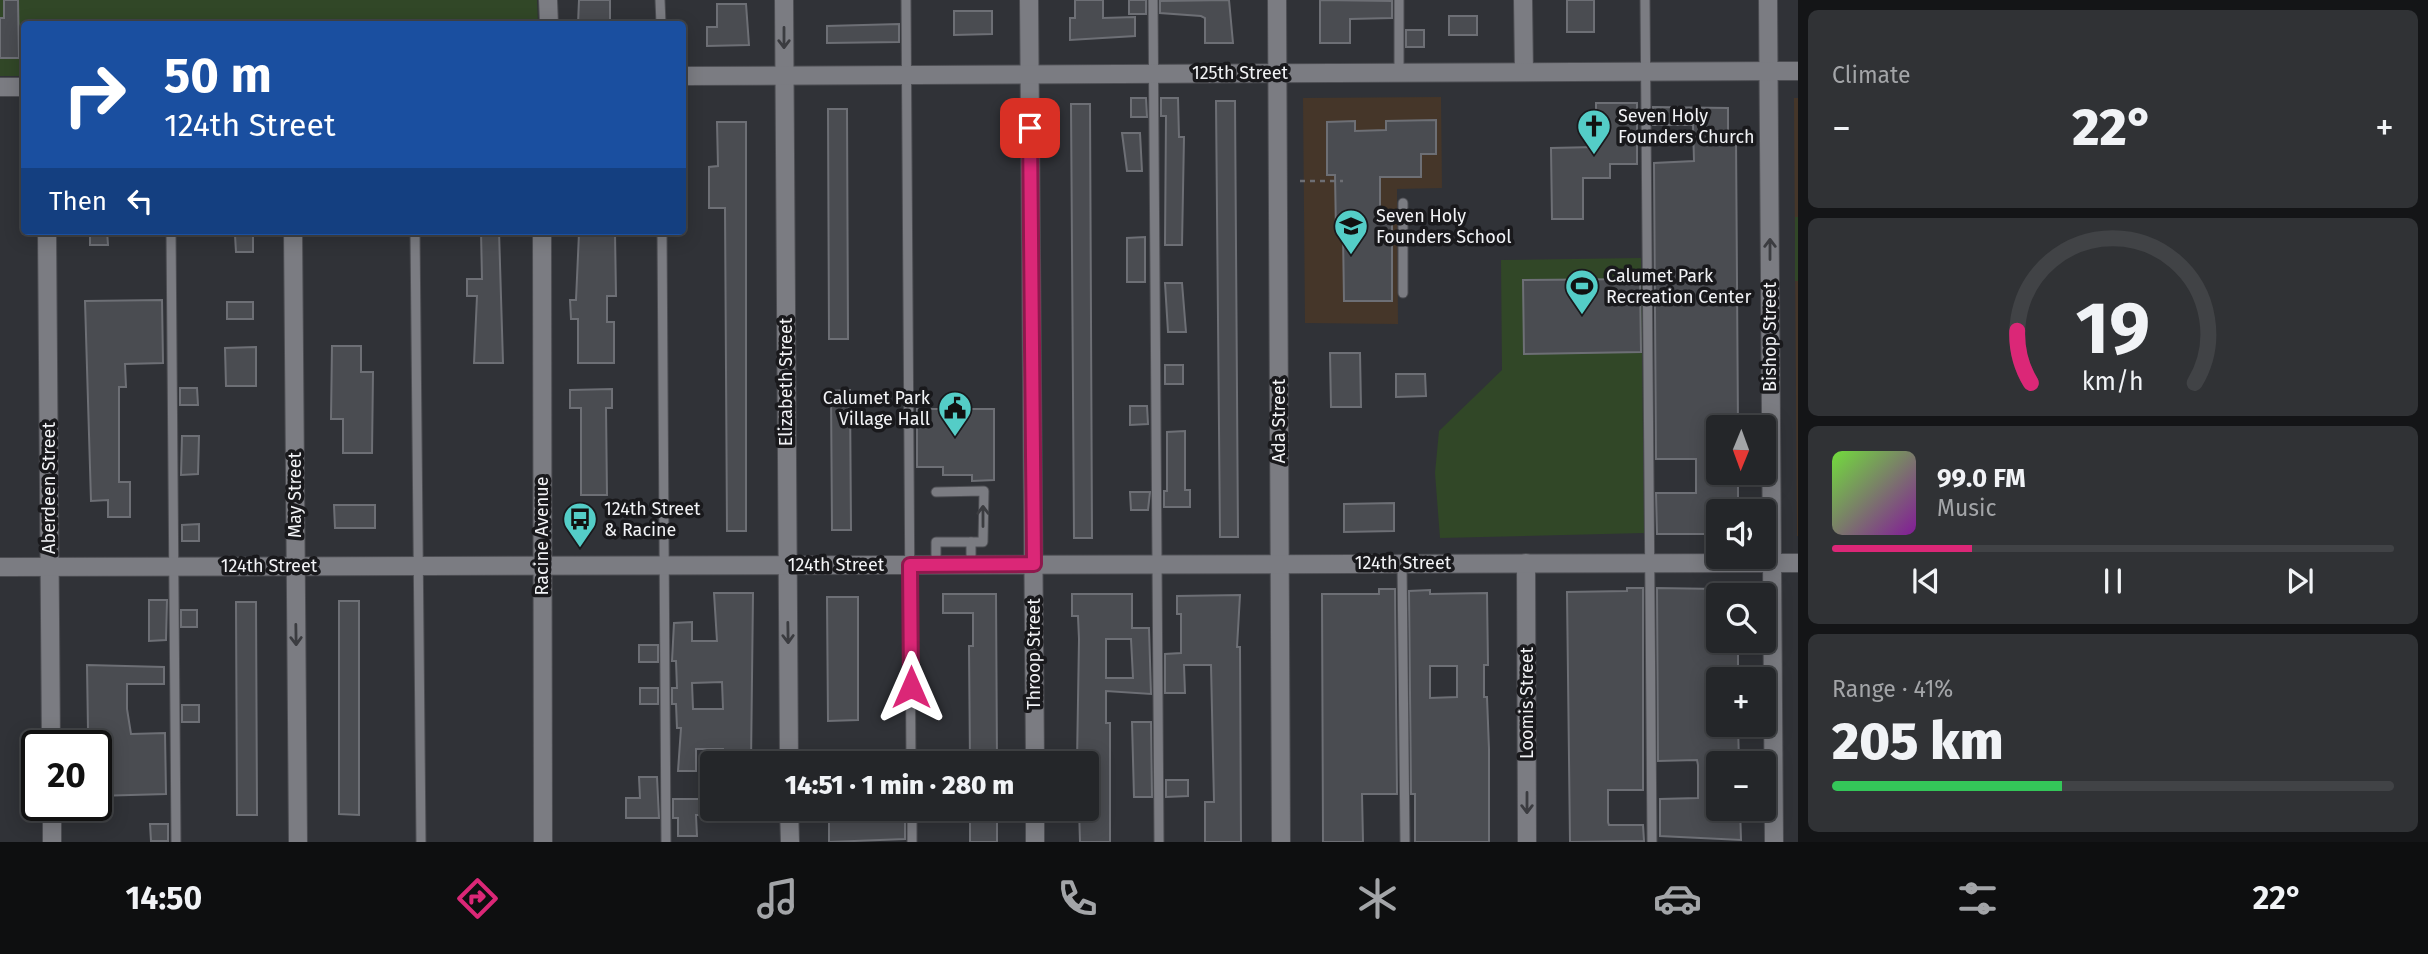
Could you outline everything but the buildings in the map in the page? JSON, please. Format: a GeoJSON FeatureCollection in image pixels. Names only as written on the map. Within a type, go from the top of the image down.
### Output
{"type":"FeatureCollection","features":[{"type":"Feature","properties":{"kind":"street"},"geometry":{"type":"LineString","coordinates":[[548,0],[549,21]]}},
{"type":"Feature","properties":{"kind":"street","name":"Elizabeth Street"},"geometry":{"type":"LineString","coordinates":[[784,0],[789,751]]}},
{"type":"Feature","properties":{"kind":"street","name":"Throop Street"},"geometry":{"type":"LineString","coordinates":[[1029,0],[1035,751]]}},
{"type":"Feature","properties":{"kind":"street","name":"Ada Street"},"geometry":{"type":"LineString","coordinates":[[1277,0],[1281,842]]}},
{"type":"Feature","properties":{"kind":"street"},"geometry":{"type":"LineString","coordinates":[[1523,0],[1524,72]]}},
{"type":"Feature","properties":{"kind":"street","name":"Bishop Street"},"geometry":{"type":"LineString","coordinates":[[1768,0],[1771,499]]}},
{"type":"Feature","properties":{"kind":"street","name":"125th Street"},"geometry":{"type":"LineString","coordinates":[[686,76],[1798,71]]}},
{"type":"Feature","properties":{"kind":"street"},"geometry":{"type":"LineString","coordinates":[[0,87],[21,87]]}},
{"type":"Feature","properties":{"kind":"street","name":"Aberdeen Street"},"geometry":{"type":"LineString","coordinates":[[47,235],[51,730]]}},
{"type":"Feature","properties":{"kind":"street","name":"May Street"},"geometry":{"type":"LineString","coordinates":[[293,235],[298,842]]}},
{"type":"Feature","properties":{"kind":"street","name":"Racine Avenue"},"geometry":{"type":"LineString","coordinates":[[542,235],[543,842]]}},
{"type":"Feature","properties":{"kind":"street","name":"124th Street"},"geometry":{"type":"LineString","coordinates":[[1776,562],[1798,562]]}},
{"type":"Feature","properties":{"kind":"street","name":"Loomis Street"},"geometry":{"type":"LineString","coordinates":[[1526,563],[1527,842]]}},
{"type":"Feature","properties":{"kind":"street","name":"124th Street"},"geometry":{"type":"LineString","coordinates":[[0,567],[1706,563]]}},
{"type":"Feature","properties":{"kind":"street","name":"Bishop Street"},"geometry":{"type":"LineString","coordinates":[[1772,569],[1774,842]]}},
{"type":"Feature","properties":{"kind":"street"},"geometry":{"type":"LineString","coordinates":[[52,821],[52,842]]}},
{"type":"Feature","properties":{"kind":"street"},"geometry":{"type":"LineString","coordinates":[[789,821],[790,842]]}},
{"type":"Feature","properties":{"kind":"street"},"geometry":{"type":"LineString","coordinates":[[1035,821],[1035,842]]}},
{"type":"Feature","properties":{"kind":"lane"},"geometry":{"type":"LineString","coordinates":[[660,0],[661,21]]}},
{"type":"Feature","properties":{"kind":"lane"},"geometry":{"type":"LineString","coordinates":[[906,0],[911,751]]}},
{"type":"Feature","properties":{"kind":"lane"},"geometry":{"type":"LineString","coordinates":[[1153,0],[1159,842]]}},
{"type":"Feature","properties":{"kind":"lane"},"geometry":{"type":"LineString","coordinates":[[1399,0],[1399,73]]}},
{"type":"Feature","properties":{"kind":"lane"},"geometry":{"type":"LineString","coordinates":[[1645,0],[1652,842]]}},
{"type":"Feature","properties":{"kind":"lane"},"geometry":{"type":"LineString","coordinates":[[1403,203],[1403,293]]}},
{"type":"Feature","properties":{"kind":"lane"},"geometry":{"type":"LineString","coordinates":[[171,235],[176,842]]}},
{"type":"Feature","properties":{"kind":"lane"},"geometry":{"type":"LineString","coordinates":[[415,235],[421,842]]}},
{"type":"Feature","properties":{"kind":"lane"},"geometry":{"type":"LineString","coordinates":[[662,235],[666,842]]}},
{"type":"Feature","properties":{"kind":"lane"},"geometry":{"type":"LineString","coordinates":[[936,492],[984,491],[983,542],[936,542],[936,565]]}},
{"type":"Feature","properties":{"kind":"lane"},"geometry":{"type":"LineString","coordinates":[[971,542],[971,564]]}},
{"type":"Feature","properties":{"kind":"lane"},"geometry":{"type":"LineString","coordinates":[[1402,563],[1405,842]]}},
{"type":"Feature","properties":{"kind":"lane"},"geometry":{"type":"LineString","coordinates":[[912,821],[912,842]]}},
{"type":"Feature","properties":{"kind":"path"},"geometry":{"type":"LineString","coordinates":[[1300,181],[1343,181]]}},
{"type":"Feature","properties":{"kind":"shaded area","name":"Seven Holy Founders School"},"geometry":{"type":"Polygon","coordinates":[[[1441,97],[1442,188],[1397,189],[1398,324],[1305,323],[1303,98],[1441,97]]]}},
{"type":"Feature","properties":{"kind":"shaded area"},"geometry":{"type":"Polygon","coordinates":[[[1794,98],[1798,98],[1798,536],[1797,536],[1794,98]]]}},
{"type":"Feature","properties":{"kind":"green space"},"geometry":{"type":"Polygon","coordinates":[[[0,0],[537,0],[538,21],[21,21],[21,76],[0,76],[0,0]]]}},
{"type":"Feature","properties":{"kind":"green space"},"geometry":{"type":"Polygon","coordinates":[[[1795,217],[1798,217],[1798,281],[1795,281],[1795,217]]]}},
{"type":"Feature","properties":{"kind":"green space"},"geometry":{"type":"Polygon","coordinates":[[[1641,258],[1644,533],[1440,538],[1435,473],[1439,431],[1502,370],[1501,260],[1641,258]]]}},
{"type":"Feature","properties":{"kind":"place","name":"Seven Holy Founders Church"},"geometry":{"type":"Point","coordinates":[1594,156]}},
{"type":"Feature","properties":{"kind":"place","name":"Seven Holy Founders School"},"geometry":{"type":"Point","coordinates":[1351,256]}},
{"type":"Feature","properties":{"kind":"place","name":"Calumet Park Recreation Center"},"geometry":{"type":"Point","coordinates":[1582,316]}},
{"type":"Feature","properties":{"kind":"place","name":"Calumet Park Village Hall"},"geometry":{"type":"Point","coordinates":[955,438]}},
{"type":"Feature","properties":{"kind":"place","name":"124th Street & Racine"},"geometry":{"type":"Point","coordinates":[580,549]}},
{"type":"Feature","properties":{"kind":"route"},"geometry":{"type":"LineString","coordinates":[[911,687],[910,565],[1034,564],[1030,128]]}}]}
